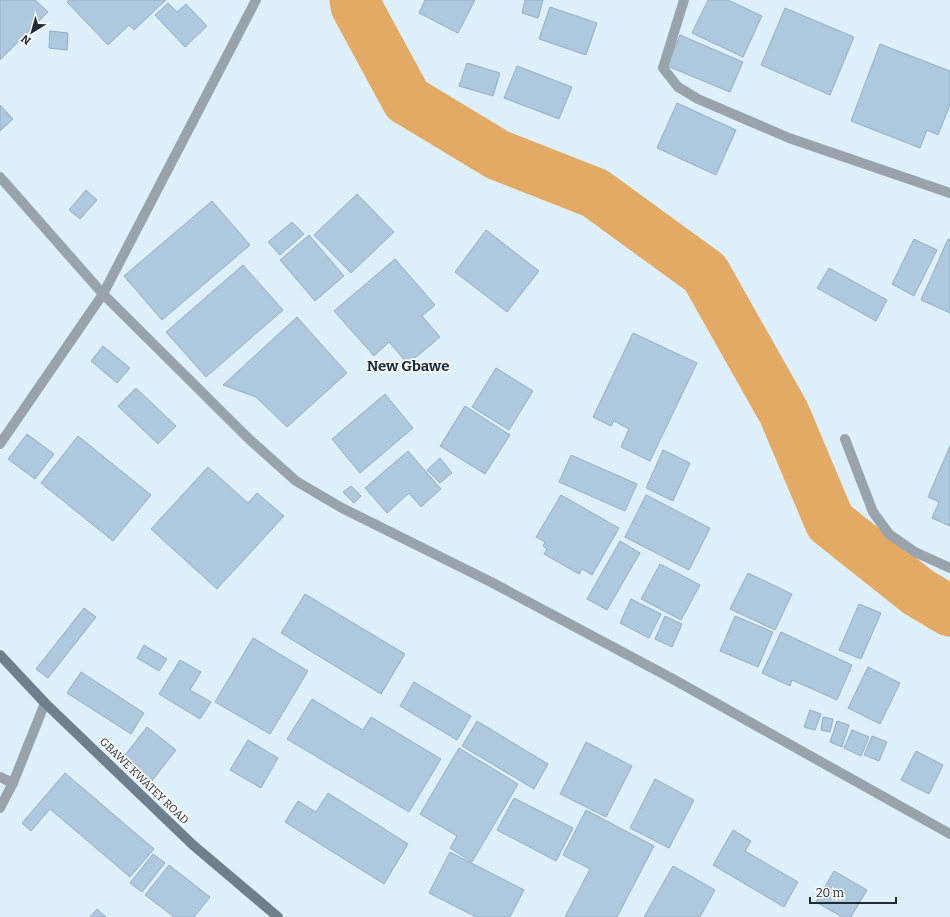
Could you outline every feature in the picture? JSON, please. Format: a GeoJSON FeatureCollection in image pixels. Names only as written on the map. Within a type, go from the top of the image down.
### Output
{"type":"FeatureCollection","features":[{"type":"Feature","properties":{"kind":"street"},"geometry":{"type":"LineString","coordinates":[[0,444],[103,294],[256,0]]}},
{"type":"Feature","properties":{"kind":"street"},"geometry":{"type":"LineString","coordinates":[[684,0],[663,68],[678,86],[698,98],[789,138],[950,193]]}},
{"type":"Feature","properties":{"kind":"street"},"geometry":{"type":"LineString","coordinates":[[0,177],[103,294],[249,439],[296,481],[342,508],[491,582],[657,671],[950,834]]}},
{"type":"Feature","properties":{"kind":"street"},"geometry":{"type":"LineString","coordinates":[[845,439],[873,512],[889,534],[915,552],[950,568]]}},
{"type":"Feature","properties":{"kind":"street","name":"GBAWE KWATEY ROAD"},"geometry":{"type":"LineString","coordinates":[[0,655],[45,703],[193,845],[278,917]]}},
{"type":"Feature","properties":{"kind":"street"},"geometry":{"type":"LineString","coordinates":[[0,808],[13,783],[45,703]]}},
{"type":"Feature","properties":{"kind":"street"},"geometry":{"type":"LineString","coordinates":[[0,777],[13,783]]}},
{"type":"Feature","properties":{"kind":"building"},"geometry":{"type":"Polygon","coordinates":[[[0,0],[35,0],[48,12],[0,60],[0,0]]]}},
{"type":"Feature","properties":{"kind":"building"},"geometry":{"type":"Polygon","coordinates":[[[69,0],[166,0],[134,30],[129,25],[108,45],[67,2],[69,0]]]}},
{"type":"Feature","properties":{"kind":"building"},"geometry":{"type":"Polygon","coordinates":[[[425,0],[475,0],[458,33],[419,13],[425,0]]]}},
{"type":"Feature","properties":{"kind":"building"},"geometry":{"type":"Polygon","coordinates":[[[525,0],[543,0],[538,18],[522,13],[525,0]]]}},
{"type":"Feature","properties":{"kind":"building"},"geometry":{"type":"Polygon","coordinates":[[[708,0],[728,0],[762,16],[743,57],[692,33],[708,0]]]}},
{"type":"Feature","properties":{"kind":"building"},"geometry":{"type":"Polygon","coordinates":[[[168,3],[177,12],[186,4],[207,26],[185,47],[155,15],[168,3]]]}},
{"type":"Feature","properties":{"kind":"building"},"geometry":{"type":"Polygon","coordinates":[[[550,7],[597,23],[586,55],[539,39],[550,7]]]}},
{"type":"Feature","properties":{"kind":"building"},"geometry":{"type":"Polygon","coordinates":[[[785,8],[854,37],[830,95],[761,65],[785,8]]]}},
{"type":"Feature","properties":{"kind":"building"},"geometry":{"type":"Polygon","coordinates":[[[50,31],[68,33],[67,50],[49,48],[50,31]]]}},
{"type":"Feature","properties":{"kind":"building"},"geometry":{"type":"Polygon","coordinates":[[[680,35],[743,62],[730,92],[667,66],[680,35]]]}},
{"type":"Feature","properties":{"kind":"building"},"geometry":{"type":"Polygon","coordinates":[[[880,44],[950,71],[950,105],[938,135],[927,130],[920,148],[851,121],[880,44]]]}},
{"type":"Feature","properties":{"kind":"building"},"geometry":{"type":"Polygon","coordinates":[[[467,63],[500,73],[493,96],[459,86],[467,63]]]}},
{"type":"Feature","properties":{"kind":"building"},"geometry":{"type":"Polygon","coordinates":[[[517,66],[572,87],[559,119],[504,98],[517,66]]]}},
{"type":"Feature","properties":{"kind":"building"},"geometry":{"type":"Polygon","coordinates":[[[677,103],[736,130],[716,175],[657,148],[677,103]]]}},
{"type":"Feature","properties":{"kind":"building"},"geometry":{"type":"Polygon","coordinates":[[[0,105],[13,119],[0,131],[0,105]]]}},
{"type":"Feature","properties":{"kind":"building"},"geometry":{"type":"Polygon","coordinates":[[[86,190],[97,200],[80,219],[69,210],[86,190]]]}},
{"type":"Feature","properties":{"kind":"building"},"geometry":{"type":"Polygon","coordinates":[[[357,194],[394,232],[351,273],[314,235],[357,194]]]}},
{"type":"Feature","properties":{"kind":"building"},"geometry":{"type":"Polygon","coordinates":[[[212,201],[250,245],[162,320],[124,276],[212,201]]]}},
{"type":"Feature","properties":{"kind":"building"},"geometry":{"type":"Polygon","coordinates":[[[292,222],[304,234],[280,255],[268,242],[292,222]]]}},
{"type":"Feature","properties":{"kind":"building"},"geometry":{"type":"Polygon","coordinates":[[[486,230],[539,271],[507,312],[455,272],[486,230]]]}},
{"type":"Feature","properties":{"kind":"building"},"geometry":{"type":"Polygon","coordinates":[[[309,235],[344,276],[315,301],[280,260],[309,235]]]}},
{"type":"Feature","properties":{"kind":"building"},"geometry":{"type":"Polygon","coordinates":[[[914,239],[937,250],[914,296],[892,284],[914,239]]]}},
{"type":"Feature","properties":{"kind":"building"},"geometry":{"type":"Polygon","coordinates":[[[948,239],[950,240],[950,313],[921,300],[948,239]]]}},
{"type":"Feature","properties":{"kind":"building"},"geometry":{"type":"Polygon","coordinates":[[[395,259],[435,305],[422,316],[440,337],[408,364],[389,342],[374,356],[334,311],[395,259]]]}},
{"type":"Feature","properties":{"kind":"building"},"geometry":{"type":"Polygon","coordinates":[[[243,265],[283,310],[206,377],[166,332],[243,265]]]}},
{"type":"Feature","properties":{"kind":"building"},"geometry":{"type":"Polygon","coordinates":[[[829,268],[887,300],[876,321],[817,288],[829,268]]]}},
{"type":"Feature","properties":{"kind":"building"},"geometry":{"type":"Polygon","coordinates":[[[297,317],[347,373],[287,427],[256,397],[223,385],[297,317]]]}},
{"type":"Feature","properties":{"kind":"building"},"geometry":{"type":"Polygon","coordinates":[[[633,333],[697,363],[650,461],[621,447],[629,429],[614,421],[611,426],[593,417],[633,333]]]}},
{"type":"Feature","properties":{"kind":"building"},"geometry":{"type":"Polygon","coordinates":[[[103,346],[130,368],[117,383],[91,361],[103,346]]]}},
{"type":"Feature","properties":{"kind":"building"},"geometry":{"type":"Polygon","coordinates":[[[496,368],[533,391],[509,430],[472,407],[496,368]]]}},
{"type":"Feature","properties":{"kind":"building"},"geometry":{"type":"Polygon","coordinates":[[[136,388],[176,426],[158,444],[118,406],[136,388]]]}},
{"type":"Feature","properties":{"kind":"building"},"geometry":{"type":"Polygon","coordinates":[[[385,394],[413,428],[360,473],[332,439],[385,394]]]}},
{"type":"Feature","properties":{"kind":"building"},"geometry":{"type":"Polygon","coordinates":[[[465,406],[510,435],[485,474],[440,446],[465,406]]]}},
{"type":"Feature","properties":{"kind":"building"},"geometry":{"type":"Polygon","coordinates":[[[27,434],[54,454],[35,479],[8,459],[27,434]]]}},
{"type":"Feature","properties":{"kind":"building"},"geometry":{"type":"Polygon","coordinates":[[[78,436],[151,495],[113,541],[41,483],[78,436]]]}},
{"type":"Feature","properties":{"kind":"building"},"geometry":{"type":"Polygon","coordinates":[[[950,446],[950,526],[932,518],[939,502],[928,497],[950,446]]]}},
{"type":"Feature","properties":{"kind":"building"},"geometry":{"type":"Polygon","coordinates":[[[663,450],[690,463],[673,501],[646,488],[663,450]]]}},
{"type":"Feature","properties":{"kind":"building"},"geometry":{"type":"Polygon","coordinates":[[[408,451],[441,489],[421,507],[409,493],[387,513],[365,488],[408,451]]]}},
{"type":"Feature","properties":{"kind":"building"},"geometry":{"type":"Polygon","coordinates":[[[571,455],[637,484],[625,511],[559,482],[571,455]]]}},
{"type":"Feature","properties":{"kind":"building"},"geometry":{"type":"Polygon","coordinates":[[[440,458],[452,473],[440,483],[427,470],[440,458]]]}},
{"type":"Feature","properties":{"kind":"building"},"geometry":{"type":"Polygon","coordinates":[[[208,467],[248,503],[257,493],[284,516],[217,589],[151,529],[208,467]]]}},
{"type":"Feature","properties":{"kind":"building"},"geometry":{"type":"Polygon","coordinates":[[[351,486],[361,496],[354,503],[343,492],[351,486]]]}},
{"type":"Feature","properties":{"kind":"building"},"geometry":{"type":"Polygon","coordinates":[[[561,495],[619,528],[592,575],[582,569],[579,574],[544,554],[547,549],[543,546],[545,542],[536,537],[561,495]]]}},
{"type":"Feature","properties":{"kind":"building"},"geometry":{"type":"Polygon","coordinates":[[[646,495],[710,528],[689,570],[625,537],[646,495]]]}},
{"type":"Feature","properties":{"kind":"building"},"geometry":{"type":"Polygon","coordinates":[[[620,541],[640,553],[607,610],[587,599],[620,541]]]}},
{"type":"Feature","properties":{"kind":"building"},"geometry":{"type":"Polygon","coordinates":[[[660,564],[700,585],[681,620],[641,599],[660,564]]]}},
{"type":"Feature","properties":{"kind":"building"},"geometry":{"type":"Polygon","coordinates":[[[748,573],[792,594],[775,630],[730,609],[748,573]]]}},
{"type":"Feature","properties":{"kind":"building"},"geometry":{"type":"Polygon","coordinates":[[[305,594],[405,654],[381,694],[281,633],[305,594]]]}},
{"type":"Feature","properties":{"kind":"building"},"geometry":{"type":"Polygon","coordinates":[[[631,599],[661,614],[649,638],[620,623],[631,599]]]}},
{"type":"Feature","properties":{"kind":"building"},"geometry":{"type":"Polygon","coordinates":[[[859,604],[881,613],[861,659],[839,650],[859,604]]]}},
{"type":"Feature","properties":{"kind":"building"},"geometry":{"type":"Polygon","coordinates":[[[84,608],[96,617],[48,678],[36,669],[84,608]]]}},
{"type":"Feature","properties":{"kind":"building"},"geometry":{"type":"Polygon","coordinates":[[[665,616],[682,624],[672,647],[655,639],[665,616]]]}},
{"type":"Feature","properties":{"kind":"building"},"geometry":{"type":"Polygon","coordinates":[[[735,616],[773,632],[758,667],[720,651],[735,616]]]}},
{"type":"Feature","properties":{"kind":"building"},"geometry":{"type":"Polygon","coordinates":[[[781,632],[852,665],[837,700],[792,680],[790,686],[762,673],[781,632]]]}},
{"type":"Feature","properties":{"kind":"building"},"geometry":{"type":"Polygon","coordinates":[[[253,638],[308,671],[270,734],[215,702],[253,638]]]}},
{"type":"Feature","properties":{"kind":"building"},"geometry":{"type":"Polygon","coordinates":[[[144,645],[167,659],[159,671],[137,658],[144,645]]]}},
{"type":"Feature","properties":{"kind":"building"},"geometry":{"type":"Polygon","coordinates":[[[180,660],[201,672],[190,690],[211,702],[200,719],[159,694],[180,660]]]}},
{"type":"Feature","properties":{"kind":"building"},"geometry":{"type":"Polygon","coordinates":[[[868,667],[900,683],[880,724],[848,708],[868,667]]]}},
{"type":"Feature","properties":{"kind":"building"},"geometry":{"type":"Polygon","coordinates":[[[81,672],[144,713],[131,734],[67,693],[81,672]]]}},
{"type":"Feature","properties":{"kind":"building"},"geometry":{"type":"Polygon","coordinates":[[[414,682],[471,716],[457,740],[400,706],[414,682]]]}},
{"type":"Feature","properties":{"kind":"building"},"geometry":{"type":"Polygon","coordinates":[[[312,699],[363,730],[371,717],[441,759],[409,812],[287,739],[312,699]]]}},
{"type":"Feature","properties":{"kind":"building"},"geometry":{"type":"Polygon","coordinates":[[[810,710],[821,714],[815,730],[804,727],[810,710]]]}},
{"type":"Feature","properties":{"kind":"building"},"geometry":{"type":"Polygon","coordinates":[[[823,717],[833,719],[830,732],[821,730],[823,717]]]}},
{"type":"Feature","properties":{"kind":"building"},"geometry":{"type":"Polygon","coordinates":[[[477,721],[548,764],[534,789],[462,746],[477,721]]]}},
{"type":"Feature","properties":{"kind":"building"},"geometry":{"type":"Polygon","coordinates":[[[837,721],[849,725],[842,747],[830,742],[837,721]]]}},
{"type":"Feature","properties":{"kind":"building"},"geometry":{"type":"Polygon","coordinates":[[[147,727],[176,750],[151,782],[122,759],[147,727]]]}},
{"type":"Feature","properties":{"kind":"building"},"geometry":{"type":"Polygon","coordinates":[[[852,730],[869,737],[861,756],[844,748],[852,730]]]}},
{"type":"Feature","properties":{"kind":"building"},"geometry":{"type":"Polygon","coordinates":[[[872,736],[887,742],[879,761],[864,755],[872,736]]]}},
{"type":"Feature","properties":{"kind":"building"},"geometry":{"type":"Polygon","coordinates":[[[248,740],[278,758],[261,788],[230,770],[248,740]]]}},
{"type":"Feature","properties":{"kind":"building"},"geometry":{"type":"Polygon","coordinates":[[[586,742],[632,766],[606,817],[560,794],[586,742]]]}},
{"type":"Feature","properties":{"kind":"building"},"geometry":{"type":"Polygon","coordinates":[[[459,748],[518,784],[472,862],[450,848],[457,836],[420,814],[459,748]]]}},
{"type":"Feature","properties":{"kind":"building"},"geometry":{"type":"Polygon","coordinates":[[[916,751],[943,765],[929,794],[901,780],[916,751]]]}},
{"type":"Feature","properties":{"kind":"building"},"geometry":{"type":"Polygon","coordinates":[[[65,773],[154,849],[130,877],[50,809],[31,831],[22,823],[65,773]]]}},
{"type":"Feature","properties":{"kind":"building"},"geometry":{"type":"Polygon","coordinates":[[[655,779],[694,800],[669,848],[630,828],[655,779]]]}},
{"type":"Feature","properties":{"kind":"building"},"geometry":{"type":"Polygon","coordinates":[[[328,793],[408,844],[384,884],[285,822],[298,801],[316,812],[328,793]]]}},
{"type":"Feature","properties":{"kind":"building"},"geometry":{"type":"Polygon","coordinates":[[[514,798],[573,828],[556,861],[497,830],[514,798]]]}},
{"type":"Feature","properties":{"kind":"building"},"geometry":{"type":"Polygon","coordinates":[[[586,810],[654,846],[617,917],[565,917],[590,869],[563,855],[586,810]]]}},
{"type":"Feature","properties":{"kind":"building"},"geometry":{"type":"Polygon","coordinates":[[[733,830],[751,841],[745,851],[798,882],[784,907],[713,865],[733,830]]]}},
{"type":"Feature","properties":{"kind":"building"},"geometry":{"type":"Polygon","coordinates":[[[450,852],[524,890],[510,917],[476,917],[429,893],[450,852]]]}},
{"type":"Feature","properties":{"kind":"building"},"geometry":{"type":"Polygon","coordinates":[[[153,854],[165,863],[142,892],[130,883],[153,854]]]}},
{"type":"Feature","properties":{"kind":"building"},"geometry":{"type":"Polygon","coordinates":[[[169,865],[210,897],[194,917],[174,917],[145,895],[169,865]]]}},
{"type":"Feature","properties":{"kind":"building"},"geometry":{"type":"Polygon","coordinates":[[[673,866],[715,890],[700,917],[644,917],[673,866]]]}},
{"type":"Feature","properties":{"kind":"building"},"geometry":{"type":"Polygon","coordinates":[[[834,871],[867,890],[851,917],[842,917],[816,902],[834,871]]]}},
{"type":"Feature","properties":{"kind":"building"},"geometry":{"type":"Polygon","coordinates":[[[97,909],[106,917],[90,917],[97,909]]]}},
{"type":"Feature","properties":{"kind":"waterway"},"geometry":{"type":"LineString","coordinates":[[355,0],[356,6],[407,100],[498,155],[595,193],[705,273],[784,413],[830,522],[918,592],[950,611]]}},
{"type":"Feature","properties":{"kind":"district","name":"New Gbawe"},"geometry":{"type":"Point","coordinates":[408,366]}}]}
